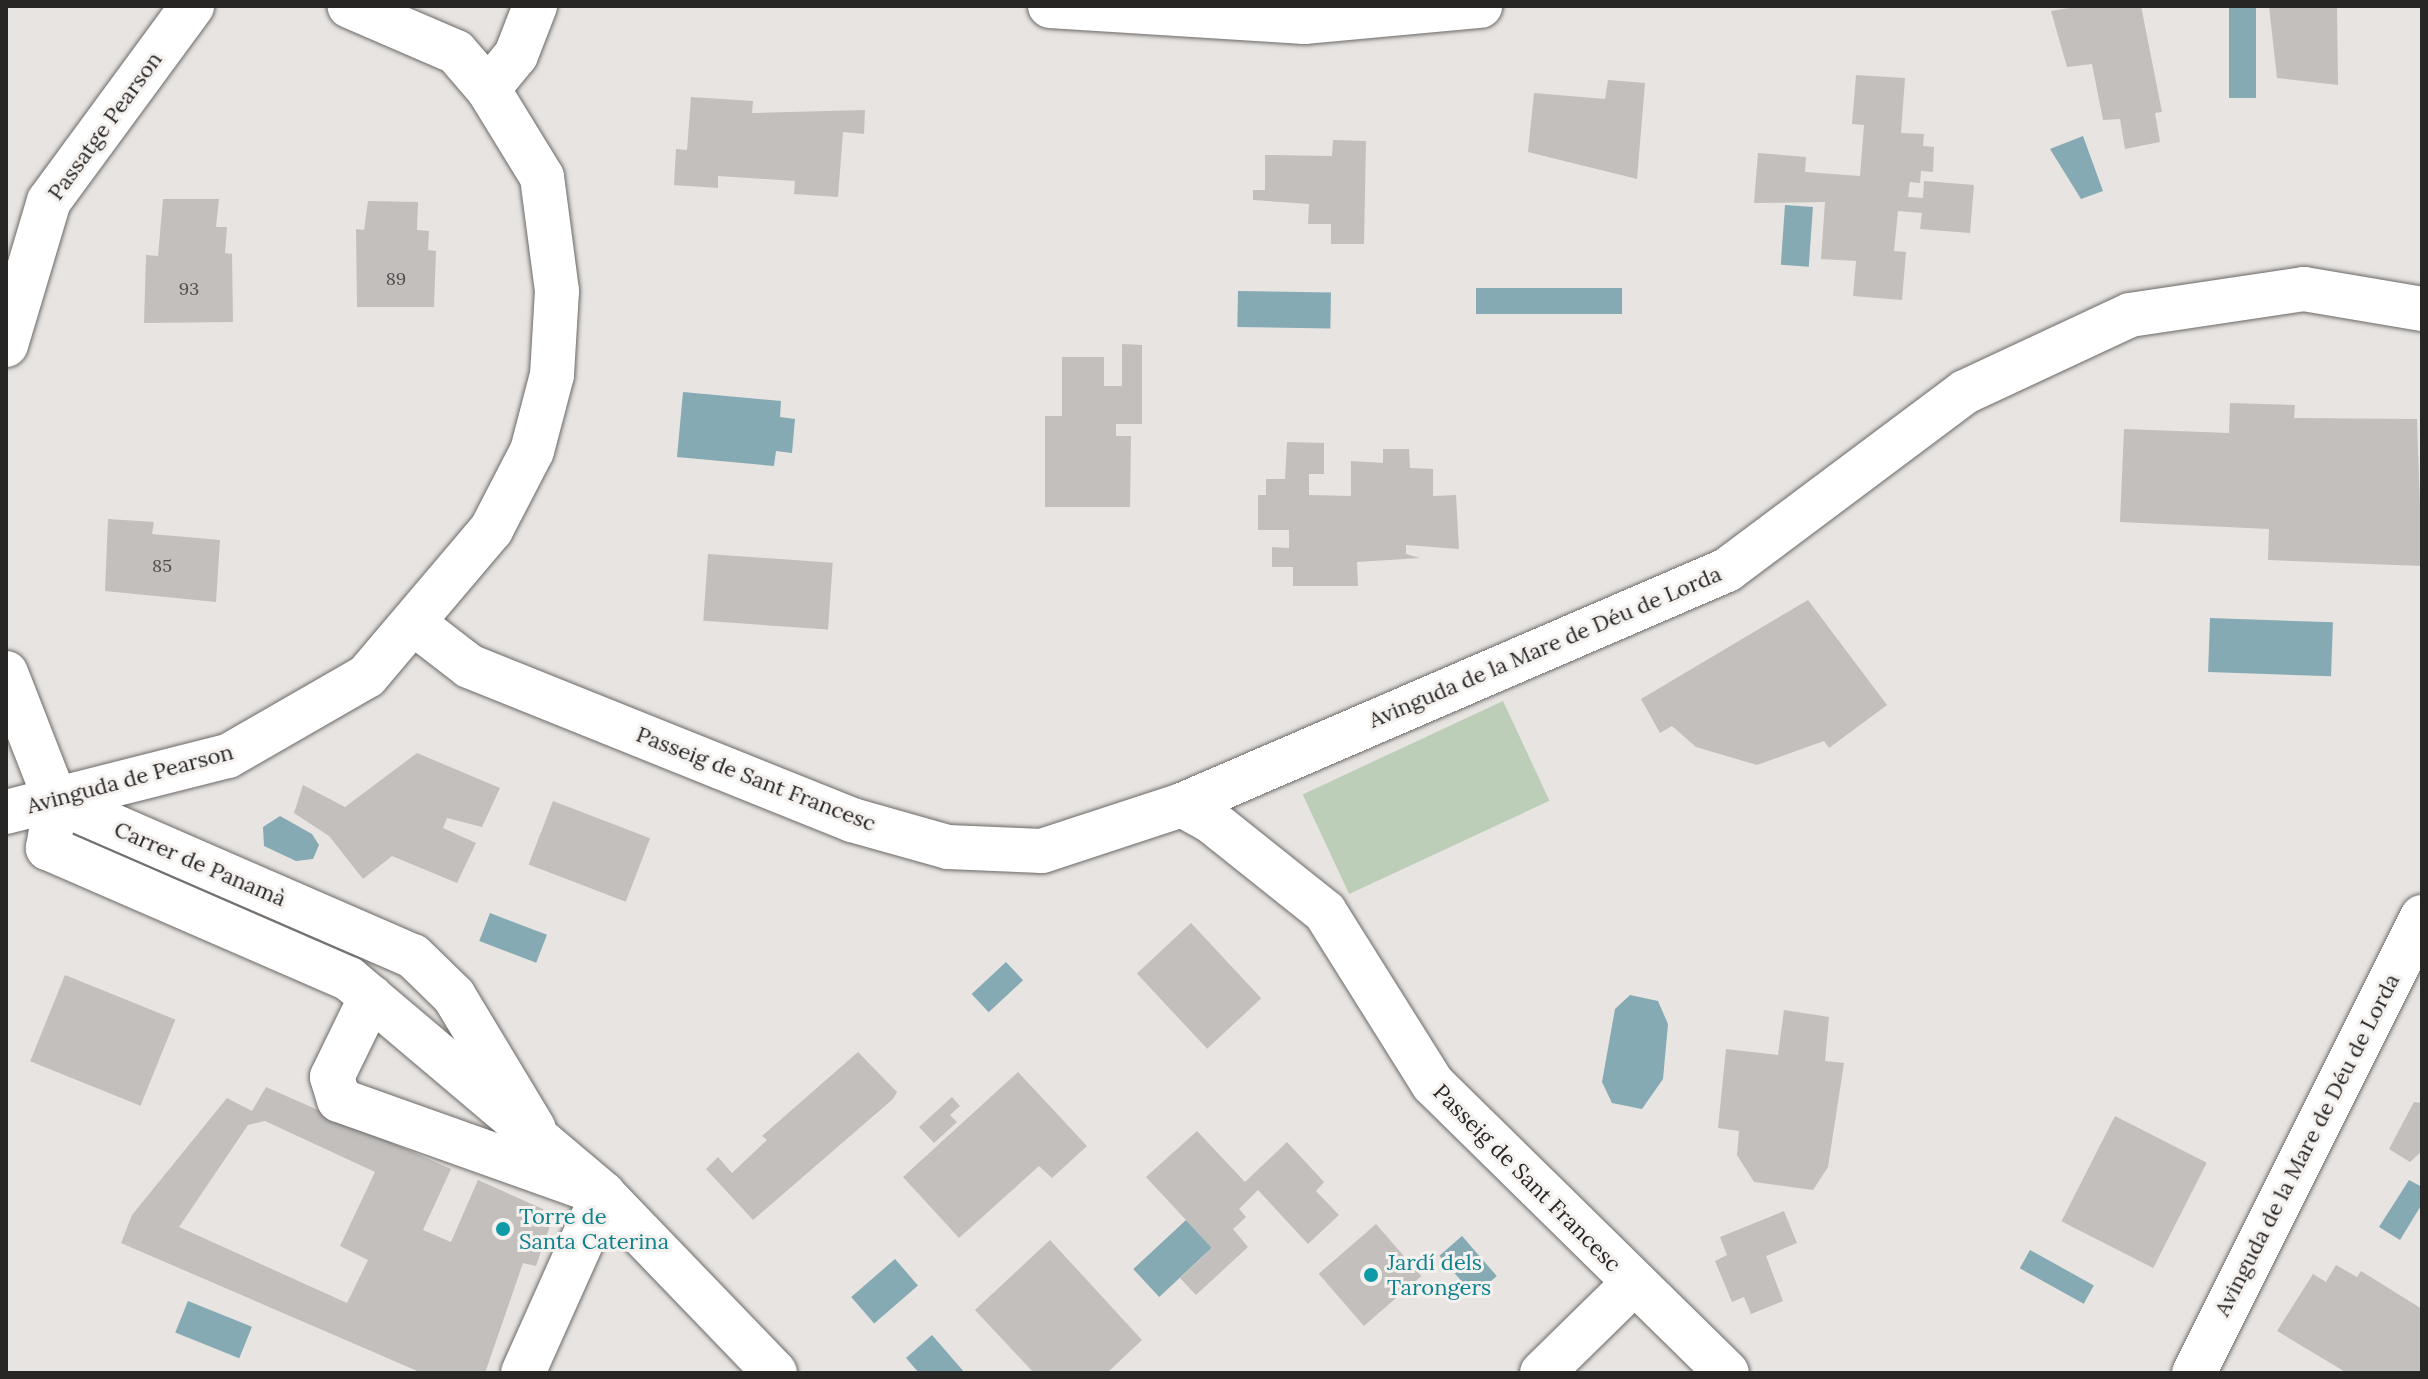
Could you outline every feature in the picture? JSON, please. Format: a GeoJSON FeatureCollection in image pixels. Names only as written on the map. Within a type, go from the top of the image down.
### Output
{"type":"FeatureCollection","features":[{"type":"Feature","properties":{"kind":"street","name":"Passatge Pearson"},"geometry":{"type":"LineString","coordinates":[[6,345],[49,201],[192,6]]}},
{"type":"Feature","properties":{"kind":"street","name":"Avinguda de Pearson"},"geometry":{"type":"LineString","coordinates":[[6,812],[228,756],[367,676],[416,625],[511,496],[532,451],[552,375],[554,240],[542,177],[488,89],[456,52],[349,6]]}},
{"type":"Feature","properties":{"kind":"street"},"geometry":{"type":"LineString","coordinates":[[488,89],[516,55],[535,6]]}},
{"type":"Feature","properties":{"kind":"street"},"geometry":{"type":"LineString","coordinates":[[1050,6],[1304,22],[1480,6]]}},
{"type":"Feature","properties":{"kind":"street","name":"Avinguda de la Mare de Déu de Lorda"},"geometry":{"type":"LineString","coordinates":[[1182,805],[1727,570],[1965,392],[2130,315],[2304,289],[2422,309]]}},
{"type":"Feature","properties":{"kind":"street","name":"Passeig de Sant Francesc"},"geometry":{"type":"LineString","coordinates":[[416,625],[469,666],[852,820],[948,847],[1042,851],[1182,805],[1325,912],[1433,1084],[1632,1285],[1727,1373]]}},
{"type":"Feature","properties":{"kind":"street"},"geometry":{"type":"LineString","coordinates":[[6,673],[56,801]]}},
{"type":"Feature","properties":{"kind":"street","name":"Carrer de Panamà"},"geometry":{"type":"LineString","coordinates":[[544,1149],[487,1045],[454,996],[413,956],[56,801],[48,848],[349,979],[544,1149],[603,1194],[775,1373]]}},
{"type":"Feature","properties":{"kind":"street","name":"Avinguda de la Mare de Déu de Lorda"},"geometry":{"type":"LineString","coordinates":[[2194,1373],[2422,917]]}},
{"type":"Feature","properties":{"kind":"street","name":"Carrer de Panamà"},"geometry":{"type":"LineString","coordinates":[[371,997],[332,1077],[339,1100],[603,1194]]}},
{"type":"Feature","properties":{"kind":"street"},"geometry":{"type":"LineString","coordinates":[[523,1373],[603,1194]]}},
{"type":"Feature","properties":{"kind":"street"},"geometry":{"type":"LineString","coordinates":[[1542,1373],[1632,1285]]}},
{"type":"Feature","properties":{"kind":"green space"},"geometry":{"type":"Polygon","coordinates":[[[1503,701],[1549,801],[1349,894],[1303,794],[1503,701]]]}},
{"type":"Feature","properties":{"kind":"water"},"geometry":{"type":"Polygon","coordinates":[[[2229,6],[2256,6],[2256,98],[2229,98],[2229,6]]]}},
{"type":"Feature","properties":{"kind":"water"},"geometry":{"type":"Polygon","coordinates":[[[2083,136],[2103,191],[2081,199],[2050,149],[2083,136]]]}},
{"type":"Feature","properties":{"kind":"water"},"geometry":{"type":"Polygon","coordinates":[[[1785,205],[1813,207],[1809,267],[1781,265],[1785,205]]]}},
{"type":"Feature","properties":{"kind":"water"},"geometry":{"type":"Polygon","coordinates":[[[1476,288],[1622,288],[1622,314],[1476,314],[1476,288]]]}},
{"type":"Feature","properties":{"kind":"water"},"geometry":{"type":"Polygon","coordinates":[[[1238,291],[1331,293],[1330,329],[1237,327],[1238,291]]]}},
{"type":"Feature","properties":{"kind":"water"},"geometry":{"type":"Polygon","coordinates":[[[683,392],[781,401],[780,417],[795,419],[792,453],[776,451],[774,466],[677,457],[683,392]]]}},
{"type":"Feature","properties":{"kind":"water"},"geometry":{"type":"Polygon","coordinates":[[[2210,618],[2333,622],[2331,676],[2208,672],[2210,618]]]}},
{"type":"Feature","properties":{"kind":"water"},"geometry":{"type":"Polygon","coordinates":[[[280,816],[312,834],[319,845],[313,859],[296,861],[264,846],[263,827],[280,816]]]}},
{"type":"Feature","properties":{"kind":"water"},"geometry":{"type":"Polygon","coordinates":[[[490,913],[547,935],[536,963],[479,941],[490,913]]]}},
{"type":"Feature","properties":{"kind":"water"},"geometry":{"type":"Polygon","coordinates":[[[1006,962],[1023,980],[989,1012],[972,994],[1006,962]]]}},
{"type":"Feature","properties":{"kind":"water"},"geometry":{"type":"Polygon","coordinates":[[[1630,995],[1658,1001],[1668,1024],[1663,1079],[1642,1109],[1612,1103],[1602,1082],[1615,1009],[1630,995]]]}},
{"type":"Feature","properties":{"kind":"water"},"geometry":{"type":"Polygon","coordinates":[[[2409,1180],[2422,1187],[2422,1204],[2400,1240],[2379,1227],[2409,1180]]]}},
{"type":"Feature","properties":{"kind":"water"},"geometry":{"type":"Polygon","coordinates":[[[1186,1220],[1212,1248],[1159,1297],[1133,1269],[1186,1220]]]}},
{"type":"Feature","properties":{"kind":"water"},"geometry":{"type":"Polygon","coordinates":[[[1462,1236],[1497,1276],[1474,1296],[1439,1256],[1462,1236]]]}},
{"type":"Feature","properties":{"kind":"water"},"geometry":{"type":"Polygon","coordinates":[[[2030,1250],[2094,1285],[2084,1304],[2020,1268],[2030,1250]]]}},
{"type":"Feature","properties":{"kind":"water"},"geometry":{"type":"Polygon","coordinates":[[[895,1259],[918,1285],[874,1323],[851,1297],[895,1259]]]}},
{"type":"Feature","properties":{"kind":"water"},"geometry":{"type":"Polygon","coordinates":[[[188,1301],[252,1327],[239,1358],[175,1333],[188,1301]]]}},
{"type":"Feature","properties":{"kind":"water"},"geometry":{"type":"Polygon","coordinates":[[[932,1335],[965,1373],[919,1373],[906,1358],[932,1335]]]}},
{"type":"Feature","properties":{"kind":"building"},"geometry":{"type":"Polygon","coordinates":[[[2082,6],[2141,6],[2162,112],[2155,113],[2160,142],[2125,149],[2120,119],[2103,120],[2092,64],[2067,67],[2051,11],[2082,6]]]}},
{"type":"Feature","properties":{"kind":"building"},"geometry":{"type":"Polygon","coordinates":[[[2269,6],[2337,6],[2338,85],[2277,78],[2269,6]]]}},
{"type":"Feature","properties":{"kind":"building"},"geometry":{"type":"Polygon","coordinates":[[[1856,75],[1905,78],[1901,133],[1924,134],[1923,146],[1934,147],[1933,172],[1921,171],[1920,183],[1910,182],[1908,197],[1923,198],[1924,181],[1974,185],[1970,233],[1920,229],[1922,213],[1898,211],[1894,251],[1906,252],[1902,300],[1853,296],[1856,261],[1821,259],[1825,202],[1754,203],[1758,153],[1806,157],[1805,172],[1860,176],[1864,125],[1852,124],[1856,75]]]}},
{"type":"Feature","properties":{"kind":"building"},"geometry":{"type":"Polygon","coordinates":[[[1608,80],[1645,83],[1637,179],[1528,152],[1534,93],[1605,99],[1608,80]]]}},
{"type":"Feature","properties":{"kind":"building"},"geometry":{"type":"Polygon","coordinates":[[[691,97],[753,101],[752,113],[865,110],[864,134],[843,132],[838,197],[794,194],[795,181],[718,176],[718,188],[674,185],[676,149],[687,150],[691,97]]]}},
{"type":"Feature","properties":{"kind":"building"},"geometry":{"type":"Polygon","coordinates":[[[1333,140],[1366,141],[1364,244],[1331,244],[1331,224],[1308,224],[1309,204],[1253,200],[1253,190],[1265,190],[1265,155],[1332,156],[1333,140]]]}},
{"type":"Feature","properties":{"kind":"building"},"geometry":{"type":"Polygon","coordinates":[[[163,199],[219,199],[216,227],[227,227],[225,253],[232,254],[233,322],[144,323],[146,255],[158,256],[163,199]]]}},
{"type":"Feature","properties":{"kind":"building"},"geometry":{"type":"Polygon","coordinates":[[[368,201],[418,202],[417,230],[429,231],[428,250],[436,251],[434,307],[357,307],[356,229],[364,230],[368,201]]]}},
{"type":"Feature","properties":{"kind":"building"},"geometry":{"type":"Polygon","coordinates":[[[1122,344],[1142,345],[1142,424],[1116,424],[1116,436],[1131,436],[1130,507],[1045,507],[1045,416],[1062,416],[1062,357],[1104,357],[1104,386],[1122,386],[1122,344]]]}},
{"type":"Feature","properties":{"kind":"building"},"geometry":{"type":"Polygon","coordinates":[[[2230,403],[2295,405],[2294,418],[2417,419],[2422,566],[2268,560],[2269,529],[2120,522],[2124,429],[2229,433],[2230,403]]]}},
{"type":"Feature","properties":{"kind":"building"},"geometry":{"type":"Polygon","coordinates":[[[1287,442],[1324,443],[1324,474],[1309,474],[1309,495],[1351,496],[1351,461],[1383,463],[1383,449],[1409,449],[1410,468],[1433,469],[1433,496],[1456,495],[1459,549],[1406,545],[1406,554],[1420,558],[1357,562],[1358,586],[1293,586],[1293,567],[1272,567],[1272,547],[1289,548],[1289,530],[1258,530],[1258,495],[1266,495],[1266,479],[1285,479],[1287,442]]]}},
{"type":"Feature","properties":{"kind":"building"},"geometry":{"type":"Polygon","coordinates":[[[108,519],[154,522],[152,534],[220,540],[216,602],[105,591],[108,519]]]}},
{"type":"Feature","properties":{"kind":"building"},"geometry":{"type":"Polygon","coordinates":[[[708,554],[833,563],[828,630],[703,621],[708,554]]]}},
{"type":"Feature","properties":{"kind":"building"},"geometry":{"type":"Polygon","coordinates":[[[1808,600],[1887,705],[1829,748],[1824,741],[1757,765],[1696,747],[1672,726],[1660,733],[1641,699],[1808,600]]]}},
{"type":"Feature","properties":{"kind":"building"},"geometry":{"type":"Polygon","coordinates":[[[417,753],[500,788],[482,827],[447,818],[443,828],[476,843],[457,883],[392,856],[363,879],[329,836],[294,813],[303,785],[345,807],[417,753]]]}},
{"type":"Feature","properties":{"kind":"building"},"geometry":{"type":"Polygon","coordinates":[[[553,801],[650,838],[626,902],[529,864],[553,801]]]}},
{"type":"Feature","properties":{"kind":"building"},"geometry":{"type":"Polygon","coordinates":[[[1191,923],[1261,998],[1207,1049],[1137,973],[1191,923]]]}},
{"type":"Feature","properties":{"kind":"building"},"geometry":{"type":"Polygon","coordinates":[[[65,975],[175,1020],[140,1106],[30,1061],[65,975]]]}},
{"type":"Feature","properties":{"kind":"building"},"geometry":{"type":"Polygon","coordinates":[[[1784,1010],[1829,1017],[1825,1061],[1844,1063],[1828,1167],[1813,1190],[1754,1182],[1737,1155],[1739,1131],[1718,1128],[1726,1049],[1778,1055],[1784,1010]]]}},
{"type":"Feature","properties":{"kind":"building"},"geometry":{"type":"Polygon","coordinates":[[[858,1052],[897,1092],[893,1099],[753,1220],[706,1169],[718,1157],[732,1173],[767,1140],[762,1136],[858,1052]]]}},
{"type":"Feature","properties":{"kind":"building"},"geometry":{"type":"Polygon","coordinates":[[[1018,1072],[1087,1146],[1052,1178],[1039,1166],[959,1238],[903,1177],[1018,1072]]]}},
{"type":"Feature","properties":{"kind":"building","name":"Torre de Santa Caterina"},"geometry":{"type":"Polygon","coordinates":[[[266,1087],[451,1169],[423,1230],[451,1242],[478,1180],[554,1214],[536,1266],[523,1263],[485,1373],[422,1373],[121,1243],[132,1215],[227,1098],[252,1111],[266,1087]],[[265,1121],[248,1125],[179,1227],[347,1303],[368,1260],[340,1246],[375,1172],[265,1121]]]}},
{"type":"Feature","properties":{"kind":"building"},"geometry":{"type":"Polygon","coordinates":[[[952,1097],[960,1106],[950,1115],[957,1122],[934,1143],[919,1127],[952,1097]]]}},
{"type":"Feature","properties":{"kind":"building"},"geometry":{"type":"Polygon","coordinates":[[[2414,1102],[2422,1103],[2422,1151],[2410,1162],[2389,1149],[2414,1102]]]}},
{"type":"Feature","properties":{"kind":"building"},"geometry":{"type":"Polygon","coordinates":[[[2115,1116],[2207,1163],[2153,1268],[2061,1221],[2115,1116]]]}},
{"type":"Feature","properties":{"kind":"building"},"geometry":{"type":"Polygon","coordinates":[[[1197,1131],[1245,1182],[1287,1142],[1324,1182],[1316,1191],[1339,1215],[1308,1244],[1258,1190],[1239,1209],[1246,1217],[1233,1229],[1248,1247],[1196,1295],[1180,1278],[1212,1248],[1146,1177],[1197,1131]]]}},
{"type":"Feature","properties":{"kind":"building"},"geometry":{"type":"Polygon","coordinates":[[[1784,1211],[1797,1243],[1766,1256],[1783,1301],[1751,1314],[1744,1297],[1732,1302],[1715,1261],[1727,1255],[1720,1237],[1784,1211]]]}},
{"type":"Feature","properties":{"kind":"building","name":"Jardí dels Tarongers"},"geometry":{"type":"Polygon","coordinates":[[[1376,1224],[1421,1276],[1364,1326],[1319,1274],[1376,1224]]]}},
{"type":"Feature","properties":{"kind":"building"},"geometry":{"type":"Polygon","coordinates":[[[1050,1240],[1142,1340],[1107,1373],[1034,1373],[975,1310],[1050,1240]]]}},
{"type":"Feature","properties":{"kind":"building"},"geometry":{"type":"Polygon","coordinates":[[[2336,1265],[2357,1277],[2361,1271],[2422,1309],[2422,1373],[2347,1373],[2277,1331],[2313,1274],[2326,1282],[2336,1265]]]}},
{"type":"Feature","properties":{"kind":"place","name":"Torre de Santa Caterina"},"geometry":{"type":"Point","coordinates":[503,1229]}},
{"type":"Feature","properties":{"kind":"place","name":"Jardí dels Tarongers"},"geometry":{"type":"Point","coordinates":[1371,1275]}}]}
